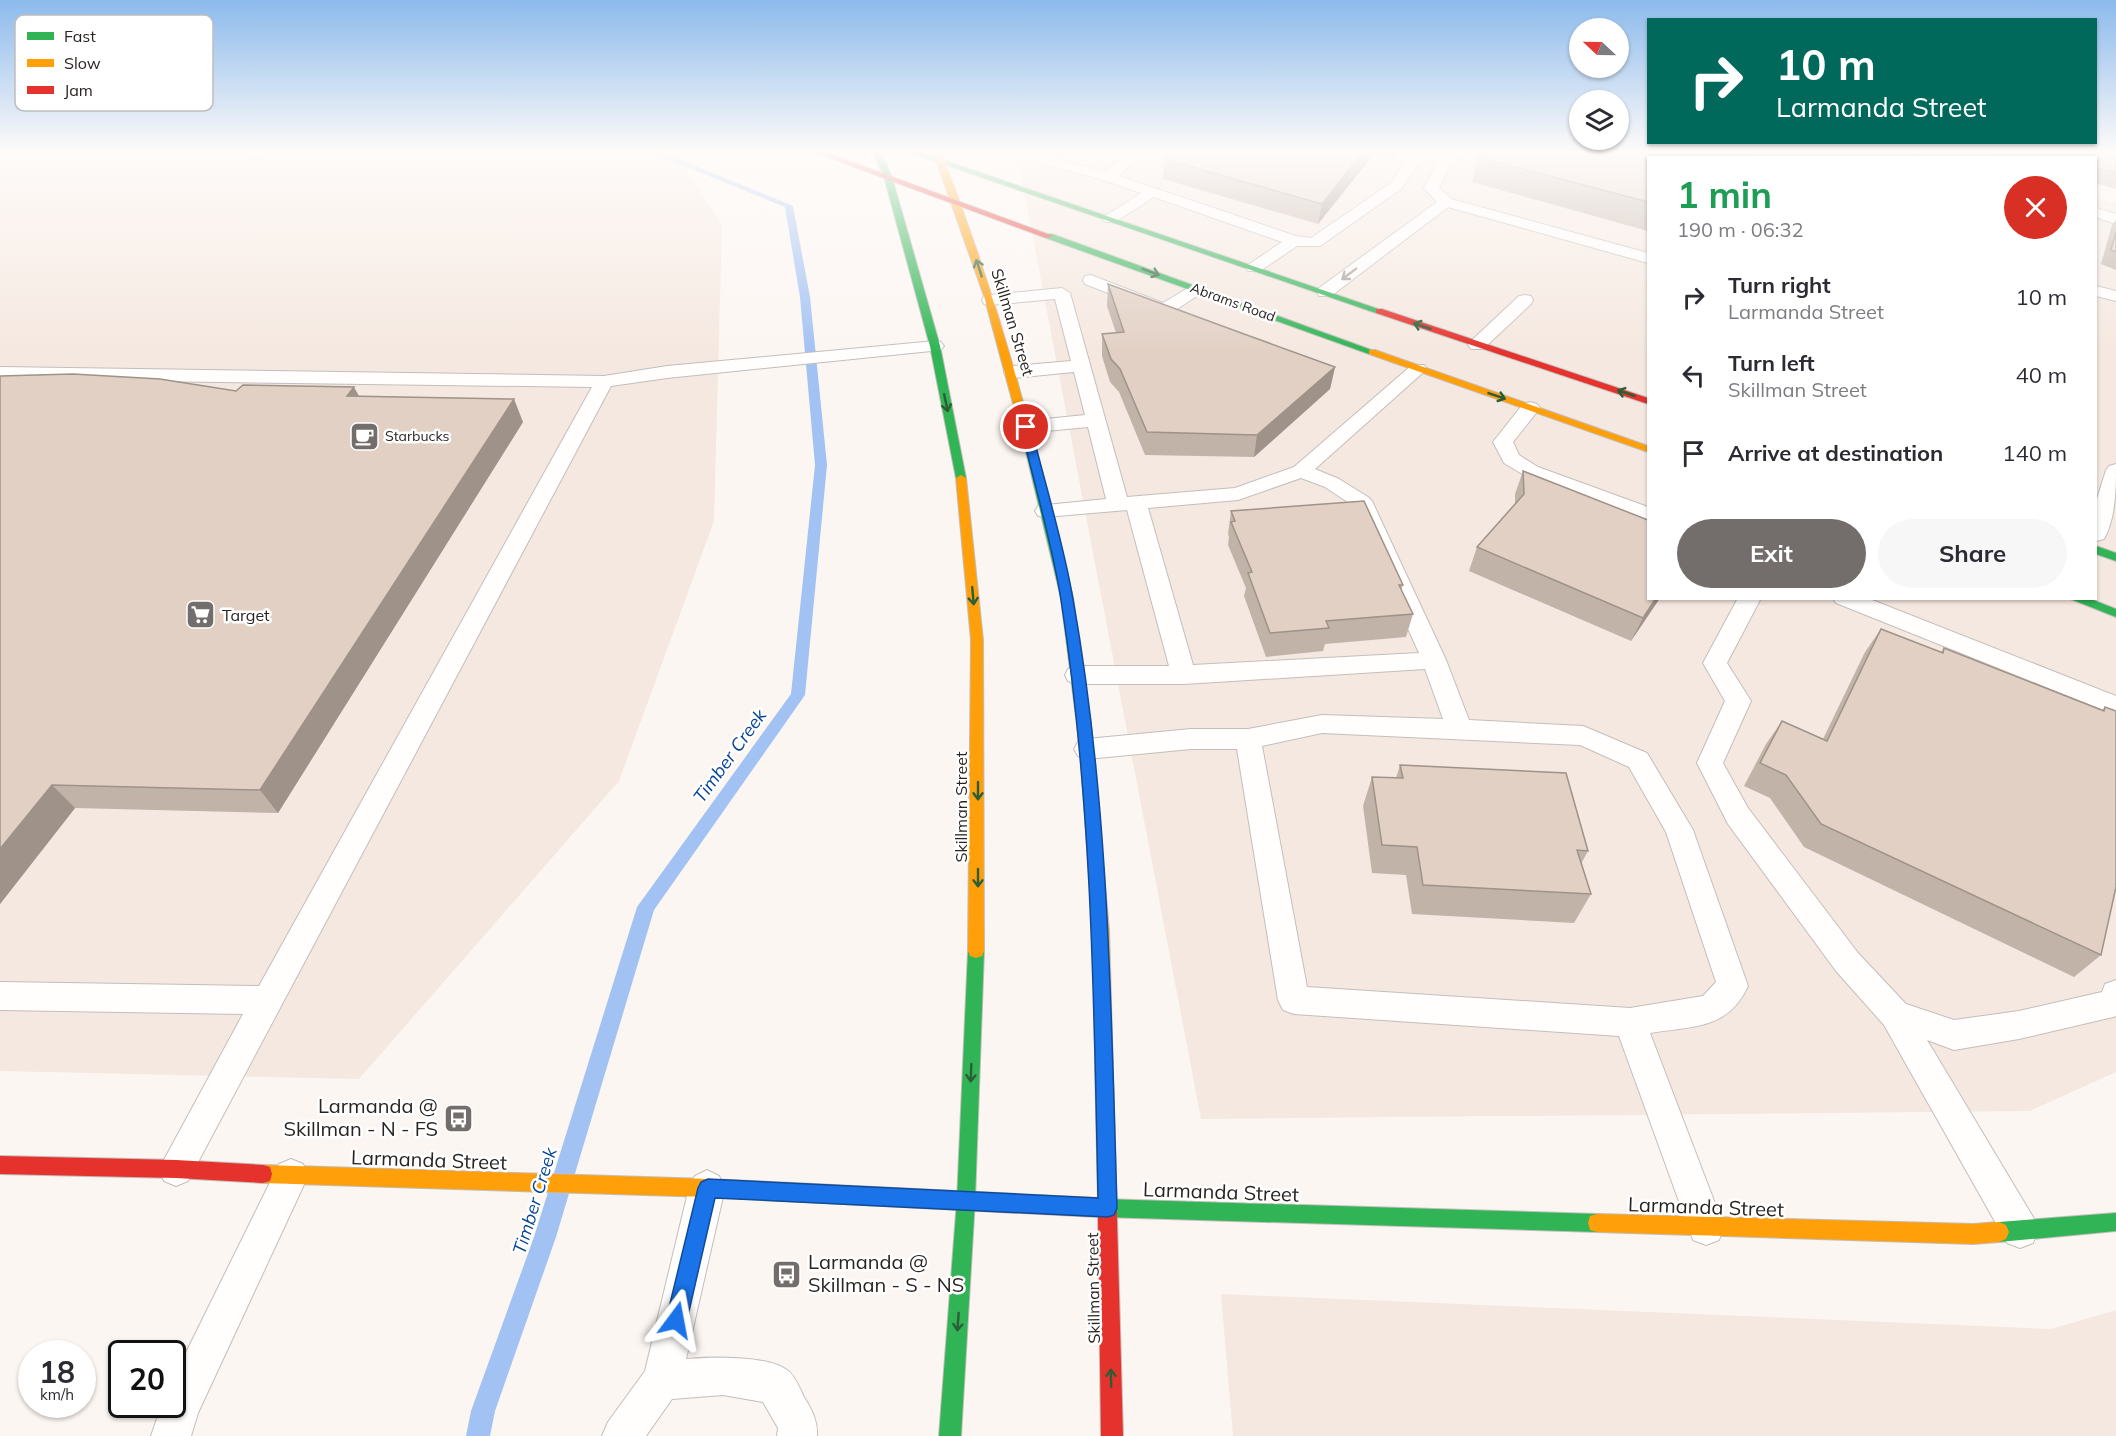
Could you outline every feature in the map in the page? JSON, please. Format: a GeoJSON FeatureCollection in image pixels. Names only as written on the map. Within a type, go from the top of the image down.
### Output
{"type":"FeatureCollection","features":[{"type":"Feature","properties":{"kind":"main road","name":"Skillman Street"},"geometry":{"type":"LineString","coordinates":[[899,219],[934,346],[962,482],[977,640],[978,907],[966,1200],[950,1436]]}},
{"type":"Feature","properties":{"kind":"main road","name":"Skillman Street"},"geometry":{"type":"LineString","coordinates":[[963,219],[1013,372],[1067,598],[1087,749],[1101,930],[1113,1436]]}},
{"type":"Feature","properties":{"kind":"main road","name":"Abrams Road"},"geometry":{"type":"LineString","coordinates":[[1004,219],[1442,378],[1647,449]]}},
{"type":"Feature","properties":{"kind":"main road"},"geometry":{"type":"LineString","coordinates":[[1110,219],[1647,401]]}},
{"type":"Feature","properties":{"kind":"main road"},"geometry":{"type":"LineString","coordinates":[[1442,378],[1477,345]]}},
{"type":"Feature","properties":{"kind":"main road"},"geometry":{"type":"LineString","coordinates":[[2097,550],[2116,557]]}},
{"type":"Feature","properties":{"kind":"main road"},"geometry":{"type":"LineString","coordinates":[[2080,600],[2116,613]]}},
{"type":"Feature","properties":{"kind":"main road","name":"Larmanda Street"},"geometry":{"type":"LineString","coordinates":[[0,1166],[176,1169],[291,1176],[725,1189],[1108,1208],[1548,1220],[1706,1227],[1973,1234],[2116,1222]]}},
{"type":"Feature","properties":{"kind":"lane"},"geometry":{"type":"LineString","coordinates":[[1230,219],[1294,241],[1314,243],[1349,219]]}},
{"type":"Feature","properties":{"kind":"lane"},"geometry":{"type":"LineString","coordinates":[[1325,292],[1423,219]]}},
{"type":"Feature","properties":{"kind":"lane"},"geometry":{"type":"LineString","coordinates":[[1507,219],[1647,258]]}},
{"type":"Feature","properties":{"kind":"lane"},"geometry":{"type":"LineString","coordinates":[[1254,268],[1294,241]]}},
{"type":"Feature","properties":{"kind":"lane"},"geometry":{"type":"LineString","coordinates":[[990,300],[1062,293],[1127,263]]}},
{"type":"Feature","properties":{"kind":"lane"},"geometry":{"type":"LineString","coordinates":[[1091,280],[1164,310],[1199,289]]}},
{"type":"Feature","properties":{"kind":"lane"},"geometry":{"type":"LineString","coordinates":[[2097,291],[2116,296]]}},
{"type":"Feature","properties":{"kind":"lane"},"geometry":{"type":"LineString","coordinates":[[1062,293],[1095,420],[1127,505],[1184,675]]}},
{"type":"Feature","properties":{"kind":"lane"},"geometry":{"type":"LineString","coordinates":[[1477,345],[1525,300]]}},
{"type":"Feature","properties":{"kind":"lane"},"geometry":{"type":"LineString","coordinates":[[0,373],[604,382],[671,380],[761,364],[934,346]]}},
{"type":"Feature","properties":{"kind":"lane"},"geometry":{"type":"LineString","coordinates":[[1013,372],[1081,366]]}},
{"type":"Feature","properties":{"kind":"lane"},"geometry":{"type":"LineString","coordinates":[[1046,511],[1238,494],[1301,471],[1418,369]]}},
{"type":"Feature","properties":{"kind":"lane"},"geometry":{"type":"LineString","coordinates":[[176,1169],[604,382]]}},
{"type":"Feature","properties":{"kind":"lane"},"geometry":{"type":"LineString","coordinates":[[1530,408],[1503,442],[1511,459],[1531,471],[1647,514]]}},
{"type":"Feature","properties":{"kind":"lane"},"geometry":{"type":"LineString","coordinates":[[1026,427],[1095,420]]}},
{"type":"Feature","properties":{"kind":"lane"},"geometry":{"type":"LineString","coordinates":[[2097,531],[2116,470]]}},
{"type":"Feature","properties":{"kind":"lane"},"geometry":{"type":"LineString","coordinates":[[1301,471],[1332,483],[1361,501],[1434,660],[1459,729]]}},
{"type":"Feature","properties":{"kind":"lane"},"geometry":{"type":"LineString","coordinates":[[1749,600],[1714,663],[1738,701],[1710,763],[1738,816],[1847,962],[1895,1015],[2020,1230]]}},
{"type":"Feature","properties":{"kind":"lane"},"geometry":{"type":"LineString","coordinates":[[1850,600],[2116,706]]}},
{"type":"Feature","properties":{"kind":"lane"},"geometry":{"type":"LineString","coordinates":[[1077,675],[1184,675],[1296,671],[1434,660]]}},
{"type":"Feature","properties":{"kind":"lane"},"geometry":{"type":"LineString","coordinates":[[1087,749],[1191,739],[1248,739],[1322,724],[1583,736],[1638,760],[1679,830],[1733,986],[1711,1008],[1630,1022],[1294,1000],[1248,739]]}},
{"type":"Feature","properties":{"kind":"lane"},"geometry":{"type":"LineString","coordinates":[[1895,1015],[1954,1035],[2019,1025],[2113,1003],[2116,994]]}},
{"type":"Feature","properties":{"kind":"lane"},"geometry":{"type":"LineString","coordinates":[[0,996],[266,1000]]}},
{"type":"Feature","properties":{"kind":"lane"},"geometry":{"type":"LineString","coordinates":[[1630,1022],[1706,1227]]}},
{"type":"Feature","properties":{"kind":"lane"},"geometry":{"type":"LineString","coordinates":[[171,1436],[180,1408],[291,1176]]}},
{"type":"Feature","properties":{"kind":"lane"},"geometry":{"type":"LineString","coordinates":[[622,1436],[662,1380],[725,1189]]}},
{"type":"Feature","properties":{"kind":"lane"},"geometry":{"type":"LineString","coordinates":[[662,1380],[723,1376],[775,1384],[798,1425],[797,1436]]}},
{"type":"Feature","properties":{"kind":"shaded area"},"geometry":{"type":"Polygon","coordinates":[[[0,219],[718,219],[722,225],[714,521],[619,781],[359,1079],[0,1071],[0,219]]]}},
{"type":"Feature","properties":{"kind":"shaded area"},"geometry":{"type":"Polygon","coordinates":[[[1029,219],[1647,219],[1647,600],[2097,600],[2097,219],[2116,219],[2116,1072],[2030,1111],[1201,1119],[1029,219]]]}},
{"type":"Feature","properties":{"kind":"shaded area"},"geometry":{"type":"Polygon","coordinates":[[[1221,1294],[2051,1329],[2116,1310],[2116,1436],[1233,1436],[1221,1294]]]}},
{"type":"Feature","properties":{"kind":"building"},"geometry":{"type":"Polygon","coordinates":[[[2116,232],[2116,252],[2111,250],[2116,232]]]}},
{"type":"Feature","properties":{"kind":"building"},"geometry":{"type":"Polygon","coordinates":[[[1108,284],[1335,367],[1257,435],[1147,432],[1120,369],[1111,359],[1102,334],[1124,332],[1108,284]]]}},
{"type":"Feature","properties":{"kind":"building","name":"Target"},"geometry":{"type":"Polygon","coordinates":[[[73,374],[160,379],[236,391],[243,385],[354,387],[347,396],[514,399],[260,790],[52,785],[0,849],[0,376],[73,374]]]}},
{"type":"Feature","properties":{"kind":"building"},"geometry":{"type":"Polygon","coordinates":[[[1523,471],[1647,520],[1647,600],[1655,600],[1643,618],[1477,547],[1524,494],[1523,471]]]}},
{"type":"Feature","properties":{"kind":"building"},"geometry":{"type":"Polygon","coordinates":[[[1364,501],[1403,585],[1399,585],[1413,614],[1326,621],[1329,628],[1270,633],[1248,573],[1252,572],[1231,522],[1235,521],[1231,511],[1364,501]]]}},
{"type":"Feature","properties":{"kind":"building"},"geometry":{"type":"Polygon","coordinates":[[[1881,629],[1943,653],[1944,648],[2104,711],[2105,707],[2116,711],[2116,887],[2101,955],[1821,824],[1786,775],[1760,763],[1782,721],[1827,741],[1881,629]]]}},
{"type":"Feature","properties":{"kind":"building"},"geometry":{"type":"Polygon","coordinates":[[[1400,765],[1566,773],[1588,851],[1577,850],[1591,894],[1423,885],[1417,847],[1382,845],[1372,777],[1403,778],[1400,765]]]}},
{"type":"Feature","properties":{"kind":"waterway","name":"Timber Creek"},"geometry":{"type":"LineString","coordinates":[[478,1436],[483,1411],[545,1237],[646,907],[798,695],[821,465],[805,297],[791,219]]}},
{"type":"Feature","properties":{"kind":"traffic: fast"},"geometry":{"type":"LineString","coordinates":[[900,219],[935,346],[961,478]]}},
{"type":"Feature","properties":{"kind":"traffic: fast"},"geometry":{"type":"LineString","coordinates":[[1109,219],[1379,311]]}},
{"type":"Feature","properties":{"kind":"traffic: fast"},"geometry":{"type":"LineString","coordinates":[[1049,236],[1372,352]]}},
{"type":"Feature","properties":{"kind":"traffic: fast"},"geometry":{"type":"LineString","coordinates":[[1029,444],[1067,598],[1087,749],[1093,830]]}},
{"type":"Feature","properties":{"kind":"traffic: fast"},"geometry":{"type":"LineString","coordinates":[[2097,550],[2116,557]]}},
{"type":"Feature","properties":{"kind":"traffic: fast"},"geometry":{"type":"LineString","coordinates":[[2080,600],[2116,613]]}},
{"type":"Feature","properties":{"kind":"traffic: fast"},"geometry":{"type":"LineString","coordinates":[[950,1436],[966,1200],[976,951]]}},
{"type":"Feature","properties":{"kind":"traffic: fast"},"geometry":{"type":"LineString","coordinates":[[1103,1208],[1597,1223]]}},
{"type":"Feature","properties":{"kind":"traffic: fast"},"geometry":{"type":"LineString","coordinates":[[1999,1232],[2116,1222]]}},
{"type":"Feature","properties":{"kind":"traffic: slow"},"geometry":{"type":"LineString","coordinates":[[962,219],[1010,370],[1029,444]]}},
{"type":"Feature","properties":{"kind":"traffic: slow"},"geometry":{"type":"LineString","coordinates":[[1372,352],[1647,449]]}},
{"type":"Feature","properties":{"kind":"traffic: slow"},"geometry":{"type":"LineString","coordinates":[[961,478],[977,640],[976,951]]}},
{"type":"Feature","properties":{"kind":"traffic: slow"},"geometry":{"type":"LineString","coordinates":[[1093,830],[1101,930],[1105,1110]]}},
{"type":"Feature","properties":{"kind":"traffic: slow"},"geometry":{"type":"LineString","coordinates":[[263,1174],[709,1188]]}},
{"type":"Feature","properties":{"kind":"traffic: slow"},"geometry":{"type":"LineString","coordinates":[[1597,1223],[1973,1234],[1999,1232]]}},
{"type":"Feature","properties":{"kind":"traffic: jam"},"geometry":{"type":"LineString","coordinates":[[1002,219],[1049,236]]}},
{"type":"Feature","properties":{"kind":"traffic: jam"},"geometry":{"type":"LineString","coordinates":[[1379,311],[1647,401]]}},
{"type":"Feature","properties":{"kind":"traffic: jam"},"geometry":{"type":"LineString","coordinates":[[1105,1110],[1112,1436]]}},
{"type":"Feature","properties":{"kind":"traffic: jam"},"geometry":{"type":"LineString","coordinates":[[0,1165],[176,1169],[263,1174]]}},
{"type":"Feature","properties":{"kind":"traffic: jam"},"geometry":{"type":"LineString","coordinates":[[709,1188],[1103,1208]]}},
{"type":"Feature","properties":{"kind":"place","name":"Starbucks"},"geometry":{"type":"Point","coordinates":[364,436]}},
{"type":"Feature","properties":{"kind":"place","name":"Target"},"geometry":{"type":"Point","coordinates":[201,615]}},
{"type":"Feature","properties":{"kind":"place","name":"Larmanda @ Skillman - N - FS"},"geometry":{"type":"Point","coordinates":[459,1118]}},
{"type":"Feature","properties":{"kind":"place","name":"Larmanda @ Skillman - S - NS"},"geometry":{"type":"Point","coordinates":[787,1274]}},
{"type":"Feature","properties":{"kind":"route"},"geometry":{"type":"LineString","coordinates":[[676,1320],[708,1188],[1108,1208],[1101,930],[1087,749],[1067,598],[1026,427]]}}]}
